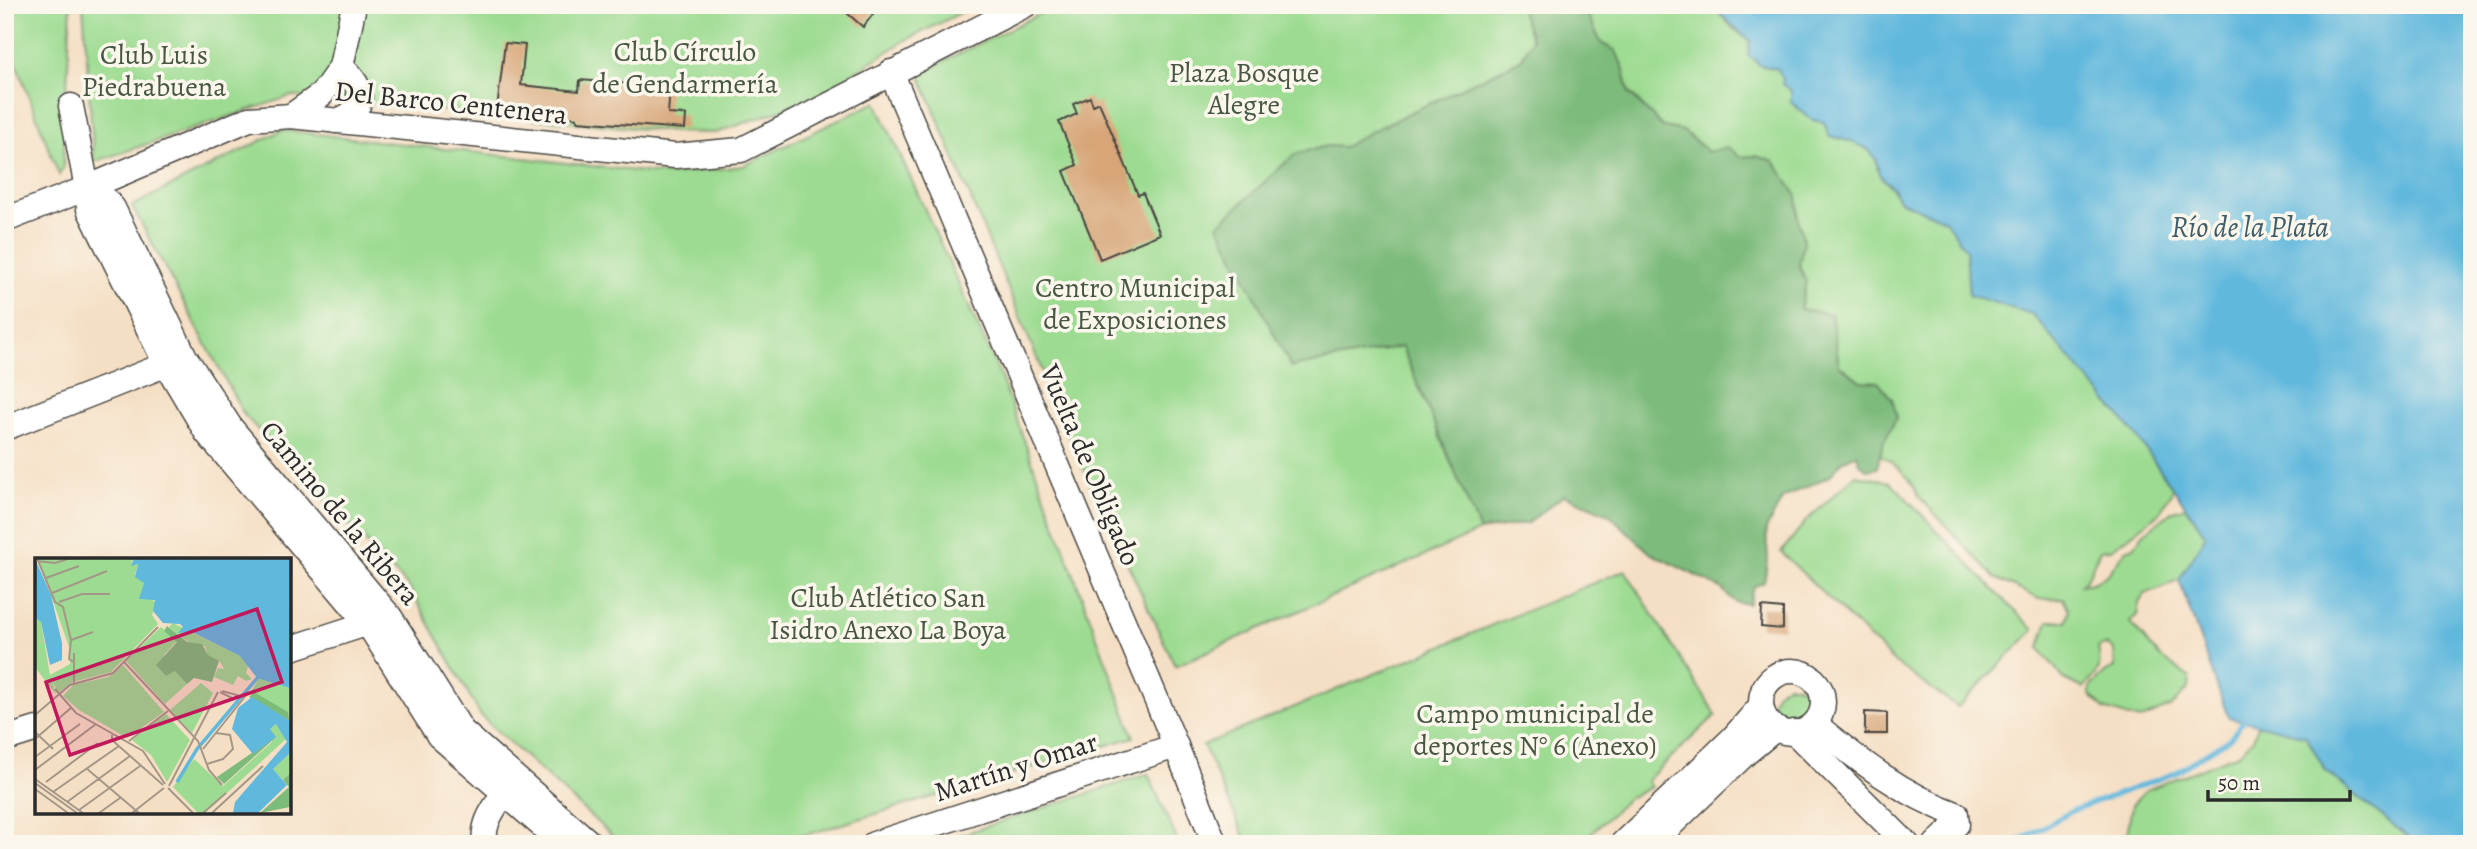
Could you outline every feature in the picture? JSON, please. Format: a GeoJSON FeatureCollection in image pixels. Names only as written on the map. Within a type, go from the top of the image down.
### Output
{"type":"FeatureCollection","features":[{"type":"Feature","properties":{"kind":"street"},"geometry":{"type":"LineString","coordinates":[[291,116],[322,94],[341,67],[354,5]]}},
{"type":"Feature","properties":{"kind":"street","name":"Del Barco Centenera"},"geometry":{"type":"LineString","coordinates":[[5,220],[250,119],[291,116],[676,156],[741,150],[1025,5]]}},
{"type":"Feature","properties":{"kind":"street"},"geometry":{"type":"LineString","coordinates":[[336,121],[348,117],[360,101],[360,92],[353,77],[341,67]]}},
{"type":"Feature","properties":{"kind":"street","name":"Vuelta de Obligado"},"geometry":{"type":"LineString","coordinates":[[891,72],[1215,844]]}},
{"type":"Feature","properties":{"kind":"street","name":"Camino de la Ribera"},"geometry":{"type":"LineString","coordinates":[[71,106],[89,209],[176,361],[207,433],[379,620],[462,731],[591,844]]}},
{"type":"Feature","properties":{"kind":"street"},"geometry":{"type":"LineString","coordinates":[[5,428],[176,361]]}},
{"type":"Feature","properties":{"kind":"street"},"geometry":{"type":"LineString","coordinates":[[290,649],[379,620]]}},
{"type":"Feature","properties":{"kind":"street","name":"Camino de la Ribera"},"geometry":{"type":"LineString","coordinates":[[379,620],[439,736],[563,844]]}},
{"type":"Feature","properties":{"kind":"street"},"geometry":{"type":"LineString","coordinates":[[1622,844],[1733,738],[1761,706],[1765,685],[1775,675],[1787,671],[1801,671],[1812,677],[1822,692],[1823,709],[1795,729],[1746,753],[1651,844]]}},
{"type":"Feature","properties":{"kind":"street"},"geometry":{"type":"LineString","coordinates":[[1761,706],[1795,729],[1860,762],[1925,803],[1956,814],[1957,824],[1936,844]]}},
{"type":"Feature","properties":{"kind":"street"},"geometry":{"type":"LineString","coordinates":[[1795,729],[1907,844]]}},
{"type":"Feature","properties":{"kind":"street"},"geometry":{"type":"LineString","coordinates":[[5,739],[35,730]]}},
{"type":"Feature","properties":{"kind":"street","name":"Martín y Omar"},"geometry":{"type":"LineString","coordinates":[[874,844],[1176,746]]}},
{"type":"Feature","properties":{"kind":"street"},"geometry":{"type":"LineString","coordinates":[[485,844],[483,833],[487,817],[503,793]]}},
{"type":"Feature","properties":{"kind":"green space"},"geometry":{"type":"Polygon","coordinates":[[[5,5],[71,5],[63,168],[59,175],[5,34],[5,5]]]}},
{"type":"Feature","properties":{"kind":"green space","name":"Club Círculo de Gendarmería"},"geometry":{"type":"Polygon","coordinates":[[[83,5],[976,5],[906,40],[814,98],[716,133],[676,132],[291,96],[94,162],[83,5]]]}},
{"type":"Feature","properties":{"kind":"green space"},"geometry":{"type":"Polygon","coordinates":[[[1058,5],[1519,5],[1532,40],[1521,60],[1344,147],[1327,146],[1291,367],[1402,347],[1480,531],[1175,666],[1075,450],[919,73],[1058,5]]]}},
{"type":"Feature","properties":{"kind":"green space"},"geometry":{"type":"Polygon","coordinates":[[[1519,5],[1583,5],[1601,43],[1616,51],[1629,93],[1663,127],[1683,131],[1708,152],[1728,147],[1740,157],[1756,156],[1774,161],[1797,196],[1798,219],[1804,242],[1799,264],[1806,282],[1800,309],[1831,314],[1839,365],[1860,381],[1878,382],[1892,399],[1897,417],[1883,443],[1877,468],[1868,470],[1859,463],[1857,454],[1842,461],[1830,476],[1783,498],[1766,529],[1768,559],[1764,582],[1753,587],[1749,604],[1735,602],[1721,588],[1650,553],[1609,514],[1564,495],[1528,523],[1480,531],[1402,347],[1291,367],[1218,225],[1295,154],[1327,146],[1344,147],[1521,60],[1532,40],[1519,5]]]}},
{"type":"Feature","properties":{"kind":"green space"},"geometry":{"type":"Polygon","coordinates":[[[1583,5],[1712,6],[1750,41],[1748,55],[1760,65],[1778,69],[1784,79],[1783,84],[1791,91],[1791,102],[1812,120],[1824,122],[1829,136],[1854,143],[1871,152],[1876,159],[1879,173],[1899,200],[1945,219],[1966,250],[1969,295],[2032,314],[2132,430],[2173,489],[2160,512],[2111,549],[2100,550],[2088,577],[2081,585],[2093,583],[2108,574],[2126,550],[2134,547],[2143,534],[2173,511],[2186,507],[2206,536],[2179,580],[2145,594],[2139,603],[2137,615],[2130,622],[2159,656],[2190,678],[2189,688],[2172,706],[2139,720],[2104,709],[2090,695],[2090,687],[2106,672],[2115,668],[2114,650],[2107,645],[2098,647],[2098,670],[2083,688],[2064,679],[2039,648],[2048,621],[2066,621],[2069,610],[2063,598],[2039,599],[1995,578],[1920,498],[1904,473],[1880,455],[1883,443],[1897,417],[1878,382],[1861,381],[1839,365],[1831,314],[1800,309],[1806,282],[1799,264],[1804,242],[1798,219],[1797,196],[1756,156],[1740,157],[1709,152],[1683,131],[1663,127],[1629,92],[1624,70],[1601,43],[1583,5]]]}},
{"type":"Feature","properties":{"kind":"green space","name":"Club Atlético San Isidro Anexo La Boya"},"geometry":{"type":"Polygon","coordinates":[[[876,102],[1000,375],[1134,737],[775,844],[621,844],[481,716],[409,587],[244,415],[132,206],[282,130],[669,175],[743,166],[876,102]]]}},
{"type":"Feature","properties":{"kind":"green space"},"geometry":{"type":"Polygon","coordinates":[[[1856,475],[1891,482],[2034,630],[1958,707],[1895,663],[1781,552],[1806,521],[1856,475]]]}},
{"type":"Feature","properties":{"kind":"green space","name":"Campo municipal de deportes N° 6 (Anexo)"},"geometry":{"type":"Polygon","coordinates":[[[1625,570],[1716,715],[1647,780],[1651,787],[1628,798],[1580,844],[1248,844],[1203,745],[1625,570]]]}},
{"type":"Feature","properties":{"kind":"green space"},"geometry":{"type":"Polygon","coordinates":[[[1792,685],[1806,690],[1811,704],[1806,718],[1792,723],[1778,718],[1773,704],[1778,690],[1792,685]]]}},
{"type":"Feature","properties":{"kind":"green space"},"geometry":{"type":"Polygon","coordinates":[[[2258,724],[2306,736],[2326,771],[2417,844],[2119,844],[2127,835],[2132,805],[2146,790],[2238,754],[2253,739],[2258,724]]]}},
{"type":"Feature","properties":{"kind":"green space"},"geometry":{"type":"Polygon","coordinates":[[[1148,774],[1179,844],[932,844],[1148,774]]]}},
{"type":"Feature","properties":{"kind":"water","name":"Río de la Plata"},"geometry":{"type":"Polygon","coordinates":[[[1710,5],[2472,5],[2472,844],[2417,844],[2326,771],[2306,736],[2228,717],[2179,580],[2206,535],[2132,430],[2032,314],[1969,295],[1966,250],[1945,220],[1899,200],[1893,188],[1879,174],[1876,159],[1867,148],[1829,136],[1824,122],[1812,120],[1791,102],[1791,91],[1782,84],[1783,79],[1778,69],[1760,65],[1748,55],[1750,41],[1710,5]]]}},
{"type":"Feature","properties":{"kind":"building"},"geometry":{"type":"Polygon","coordinates":[[[838,5],[863,5],[873,14],[863,27],[838,5]]]}},
{"type":"Feature","properties":{"kind":"building"},"geometry":{"type":"Polygon","coordinates":[[[505,43],[525,45],[521,85],[579,91],[580,80],[670,87],[668,114],[686,115],[685,129],[577,121],[577,118],[497,109],[505,43]]]}},
{"type":"Feature","properties":{"kind":"building"},"geometry":{"type":"Polygon","coordinates":[[[1090,97],[1093,105],[1099,102],[1138,195],[1143,193],[1160,234],[1100,259],[1064,171],[1077,165],[1059,122],[1077,114],[1073,104],[1090,97]]]}},
{"type":"Feature","properties":{"kind":"building"},"geometry":{"type":"Polygon","coordinates":[[[1762,607],[1783,609],[1783,629],[1761,627],[1762,607]]]}},
{"type":"Feature","properties":{"kind":"building"},"geometry":{"type":"Polygon","coordinates":[[[1865,712],[1887,713],[1887,734],[1865,734],[1865,712]]]}},
{"type":"Feature","properties":{"kind":"waterway"},"geometry":{"type":"LineString","coordinates":[[2013,844],[2074,810],[2175,773],[2230,738],[2247,716]]}},
{"type":"Feature","properties":{"kind":"park label","name":"Club Luis Piedrabuena"},"geometry":{"type":"Point","coordinates":[154,71]}},
{"type":"Feature","properties":{"kind":"park label","name":"Plaza Bosque Alegre"},"geometry":{"type":"Point","coordinates":[1244,89]}},
{"type":"Feature","properties":{"kind":"park label","name":"Centro Municipal de Exposiciones"},"geometry":{"type":"Point","coordinates":[1135,304]}}]}
